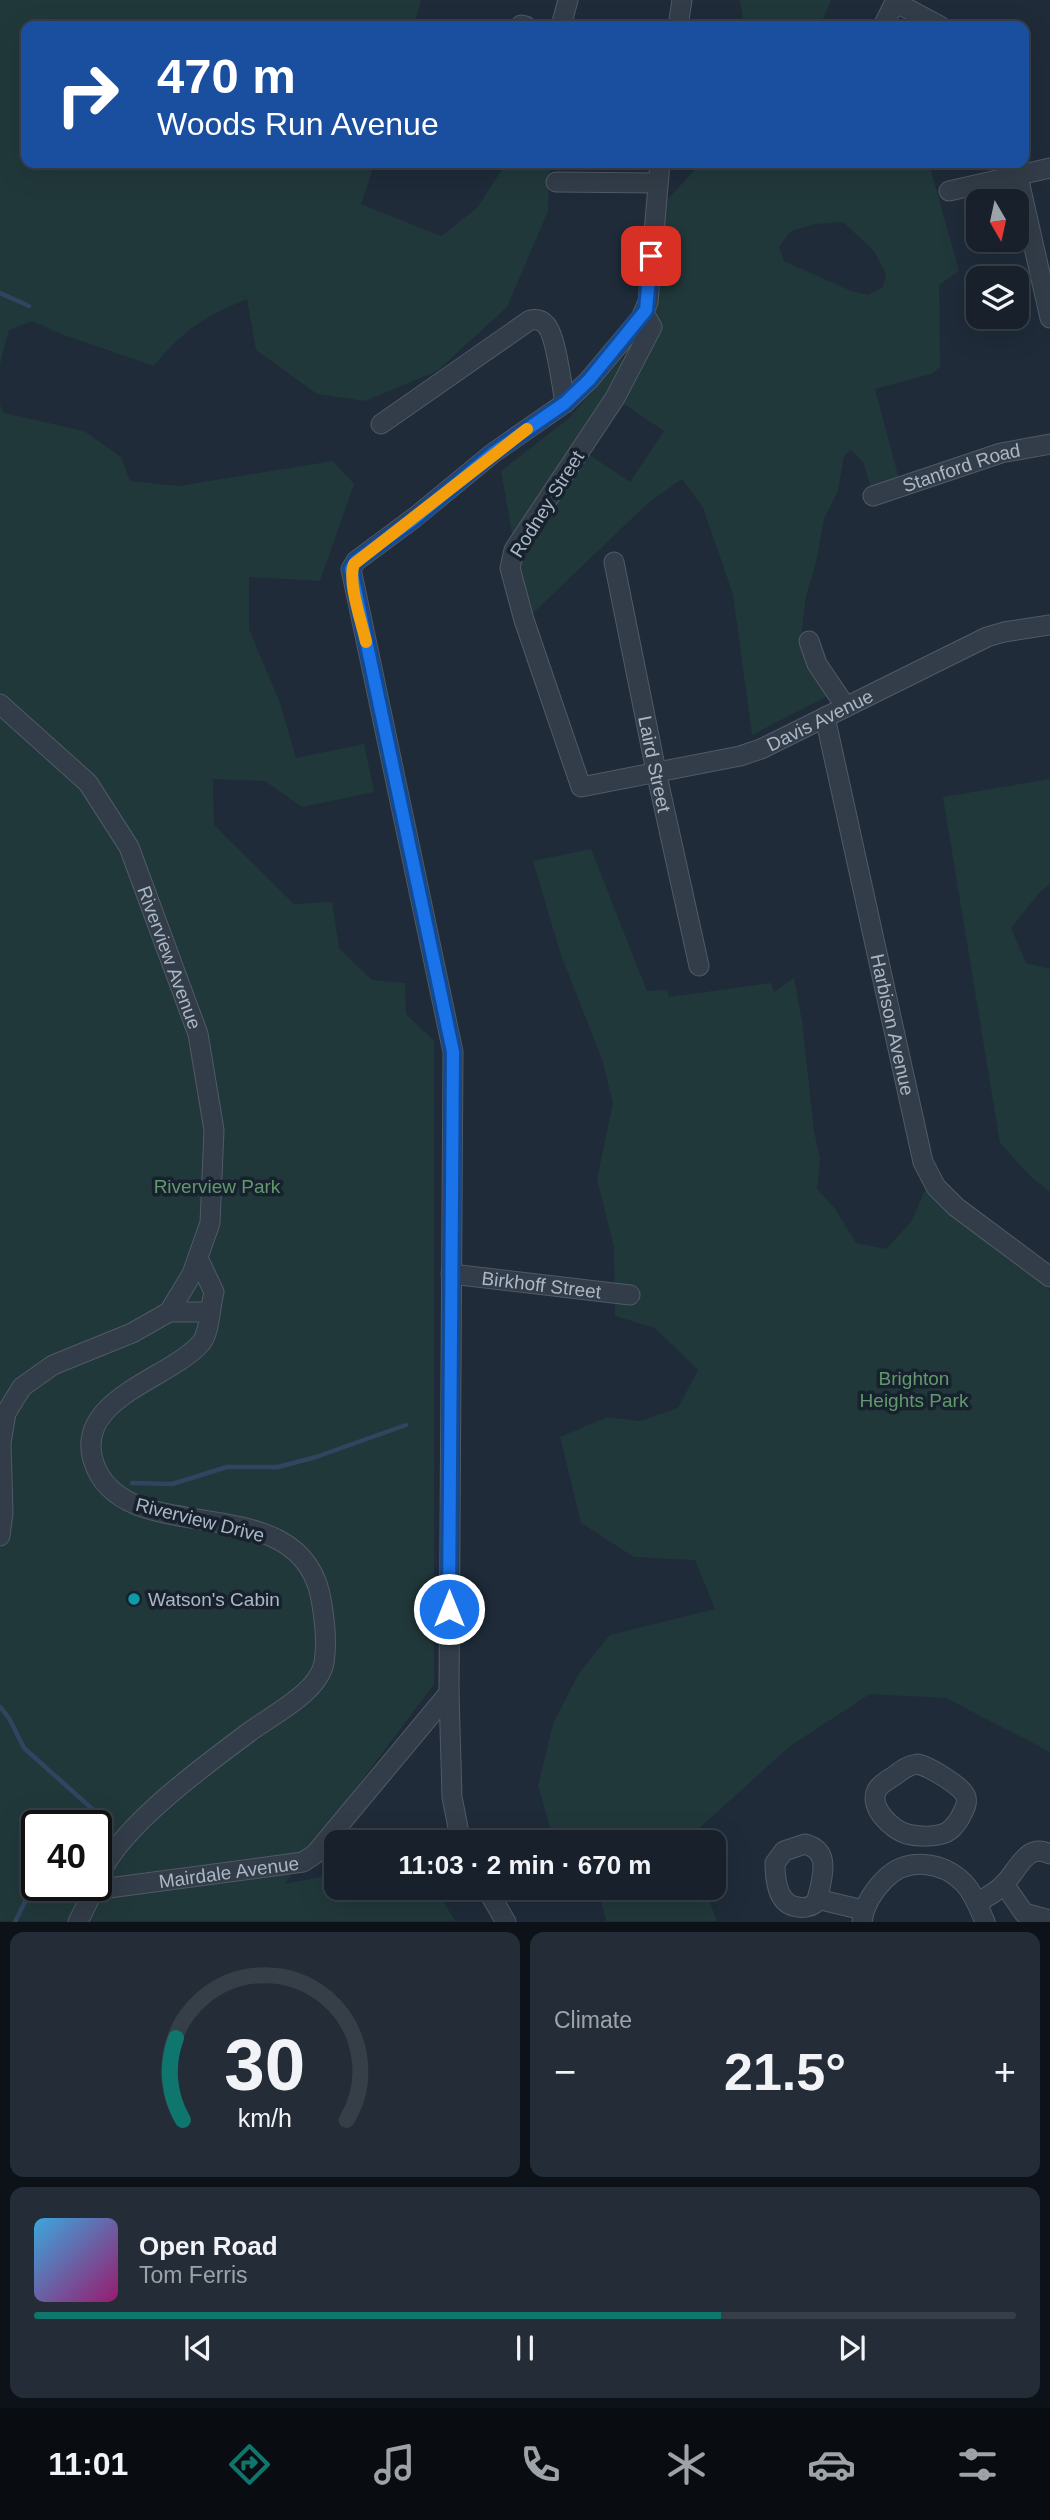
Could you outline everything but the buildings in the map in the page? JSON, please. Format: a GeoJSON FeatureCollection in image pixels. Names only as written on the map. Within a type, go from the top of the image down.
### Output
{"type":"FeatureCollection","features":[{"type":"Feature","properties":{"kind":"street"},"geometry":{"type":"LineString","coordinates":[[562,21],[568,0]]}},
{"type":"Feature","properties":{"kind":"street"},"geometry":{"type":"LineString","coordinates":[[679,21],[682,0]]}},
{"type":"Feature","properties":{"kind":"street"},"geometry":{"type":"LineString","coordinates":[[885,21],[895,1],[931,21]]}},
{"type":"Feature","properties":{"kind":"street"},"geometry":{"type":"LineString","coordinates":[[458,1830],[452,1797],[449,1693],[451,1039],[351,569],[356,561],[414,519],[493,453],[565,403],[589,380],[644,313],[648,302],[660,168]]}},
{"type":"Feature","properties":{"kind":"street"},"geometry":{"type":"LineString","coordinates":[[949,191],[1016,169],[1050,168]]}},
{"type":"Feature","properties":{"kind":"street"},"geometry":{"type":"LineString","coordinates":[[1016,169],[1050,318]]}},
{"type":"Feature","properties":{"kind":"street"},"geometry":{"type":"LineString","coordinates":[[556,181],[658,183]]}},
{"type":"Feature","properties":{"kind":"street","name":"Rodney Street"},"geometry":{"type":"LineString","coordinates":[[581,787],[524,621],[510,563],[514,551],[626,378],[652,327],[644,313]]}},
{"type":"Feature","properties":{"kind":"street"},"geometry":{"type":"LineString","coordinates":[[381,424],[530,320],[536,319],[546,324],[552,339],[565,403]]}},
{"type":"Feature","properties":{"kind":"street","name":"Stanford Road"},"geometry":{"type":"LineString","coordinates":[[873,496],[1001,453],[1050,444]]}},
{"type":"Feature","properties":{"kind":"street","name":"Laird Street"},"geometry":{"type":"LineString","coordinates":[[614,562],[699,966]]}},
{"type":"Feature","properties":{"kind":"street","name":"Davis Avenue"},"geometry":{"type":"LineString","coordinates":[[581,787],[754,752],[987,638],[1015,629],[1050,625]]}},
{"type":"Feature","properties":{"kind":"street"},"geometry":{"type":"LineString","coordinates":[[809,640],[817,664],[846,707]]}},
{"type":"Feature","properties":{"kind":"street","name":"Riverview Avenue"},"geometry":{"type":"LineString","coordinates":[[0,704],[88,783],[129,847],[198,1034],[214,1130],[210,1223],[181,1296],[169,1312],[132,1333],[53,1365],[22,1387],[6,1413],[1,1443],[3,1513],[0,1536]]}},
{"type":"Feature","properties":{"kind":"street","name":"Harbison Avenue"},"geometry":{"type":"LineString","coordinates":[[825,718],[923,1163],[936,1187],[946,1198],[1050,1277]]}},
{"type":"Feature","properties":{"kind":"street"},"geometry":{"type":"LineString","coordinates":[[198,1258],[214,1292],[208,1312]]}},
{"type":"Feature","properties":{"kind":"street","name":"Birkhoff Street"},"geometry":{"type":"LineString","coordinates":[[451,1274],[630,1295]]}},
{"type":"Feature","properties":{"kind":"street","name":"Riverview Avenue"},"geometry":{"type":"LineString","coordinates":[[169,1312],[208,1312]]}},
{"type":"Feature","properties":{"kind":"street","name":"Riverview Drive"},"geometry":{"type":"LineString","coordinates":[[112,1854],[141,1821],[178,1788],[309,1689],[318,1679],[324,1661],[320,1585],[313,1571],[296,1552],[276,1539],[239,1527],[130,1503],[109,1488],[94,1466],[90,1450],[91,1440],[100,1418],[127,1393],[193,1350],[207,1333],[208,1312]]}},
{"type":"Feature","properties":{"kind":"street","name":"Mairdale Avenue"},"geometry":{"type":"LineString","coordinates":[[112,1884],[303,1862],[315,1854],[449,1693]]}},
{"type":"Feature","properties":{"kind":"street"},"geometry":{"type":"LineString","coordinates":[[918,1765],[959,1787],[966,1803],[956,1824],[950,1830],[934,1836],[910,1835],[894,1827],[877,1808],[875,1796],[881,1785],[906,1768],[918,1765]]}},
{"type":"Feature","properties":{"kind":"street"},"geometry":{"type":"LineString","coordinates":[[910,1835],[911,1863]]}},
{"type":"Feature","properties":{"kind":"street"},"geometry":{"type":"LineString","coordinates":[[977,1903],[1004,1884],[1029,1854],[1041,1851],[1050,1854]]}},
{"type":"Feature","properties":{"kind":"street"},"geometry":{"type":"LineString","coordinates":[[817,1899],[863,1916],[874,1890],[893,1872],[911,1863],[940,1867],[962,1882],[977,1903],[985,1922]]}},
{"type":"Feature","properties":{"kind":"street"},"geometry":{"type":"LineString","coordinates":[[1004,1884],[1024,1913],[1050,1920]]}},
{"type":"Feature","properties":{"kind":"street"},"geometry":{"type":"LineString","coordinates":[[493,1900],[506,1922]]}},
{"type":"Feature","properties":{"kind":"street"},"geometry":{"type":"LineString","coordinates":[[78,1922],[88,1901]]}},
{"type":"Feature","properties":{"kind":"green space"},"geometry":{"type":"Polygon","coordinates":[[[0,0],[421,0],[415,21],[21,21],[21,168],[373,168],[361,204],[441,236],[477,208],[503,168],[550,168],[548,211],[507,307],[437,371],[365,401],[317,394],[256,350],[247,299],[195,326],[154,366],[32,321],[9,330],[0,364],[0,0]]]}},
{"type":"Feature","properties":{"kind":"green space"},"geometry":{"type":"Polygon","coordinates":[[[740,0],[831,0],[822,21],[743,21],[740,0]]]}},
{"type":"Feature","properties":{"kind":"green space"},"geometry":{"type":"Polygon","coordinates":[[[696,168],[930,168],[959,271],[939,285],[940,367],[931,374],[875,389],[899,479],[871,488],[863,462],[851,450],[844,456],[838,491],[824,519],[806,596],[801,637],[830,695],[752,735],[733,594],[703,508],[682,479],[648,503],[530,616],[501,471],[569,418],[634,345],[655,314],[667,200],[696,168]],[[843,222],[815,224],[791,231],[779,247],[784,261],[851,291],[868,295],[883,287],[886,274],[874,251],[843,222]],[[615,398],[582,450],[630,482],[664,431],[615,398]]]}},
{"type":"Feature","properties":{"kind":"green space","name":"Riverview Park"},"geometry":{"type":"Polygon","coordinates":[[[0,405],[4,413],[84,431],[121,457],[130,481],[179,486],[333,461],[354,484],[320,581],[249,577],[249,629],[280,703],[296,758],[364,744],[374,792],[302,807],[265,781],[213,779],[214,825],[294,904],[332,902],[339,948],[372,980],[405,983],[406,1014],[434,1041],[434,1684],[284,1884],[320,1877],[324,1874],[324,1900],[442,1900],[455,1921],[0,1921],[0,405]]]}},
{"type":"Feature","properties":{"kind":"green space"},"geometry":{"type":"Polygon","coordinates":[[[1050,779],[1050,884],[1039,893],[1011,928],[1026,963],[1050,969],[1050,1192],[1030,1176],[1000,1143],[943,797],[1050,779]]]}},
{"type":"Feature","properties":{"kind":"green space","name":"Brighton Heights Park"},"geometry":{"type":"Polygon","coordinates":[[[591,849],[647,991],[667,990],[669,997],[771,983],[774,992],[794,978],[820,1159],[817,1189],[835,1209],[856,1243],[886,1249],[911,1222],[925,1190],[1050,1290],[1050,1752],[946,1698],[870,1694],[790,1746],[697,1830],[551,1830],[538,1786],[553,1724],[579,1673],[610,1635],[715,1609],[695,1560],[634,1557],[581,1523],[560,1437],[608,1417],[640,1421],[678,1408],[698,1370],[655,1328],[615,1316],[614,1247],[597,1179],[613,1103],[602,1059],[561,955],[533,861],[591,849]]]}},
{"type":"Feature","properties":{"kind":"green space"},"geometry":{"type":"Polygon","coordinates":[[[601,1900],[709,1900],[717,1921],[606,1921],[601,1900]]]}},
{"type":"Feature","properties":{"kind":"waterway"},"geometry":{"type":"LineString","coordinates":[[0,293],[29,306]]}},
{"type":"Feature","properties":{"kind":"waterway"},"geometry":{"type":"LineString","coordinates":[[132,1483],[172,1484],[227,1467],[278,1467],[316,1457],[406,1425]]}},
{"type":"Feature","properties":{"kind":"waterway"},"geometry":{"type":"LineString","coordinates":[[0,1707],[9,1718],[24,1748],[94,1810]]}},
{"type":"Feature","properties":{"kind":"waterway"},"geometry":{"type":"LineString","coordinates":[[15,1922],[25,1901]]}},
{"type":"Feature","properties":{"kind":"slow traffic"},"geometry":{"type":"LineString","coordinates":[[366,642],[352,581],[351,569],[356,561],[414,519],[493,453],[527,429]]}},
{"type":"Feature","properties":{"kind":"place","name":"Watson's Cabin"},"geometry":{"type":"Point","coordinates":[134,1599]}},
{"type":"Feature","properties":{"kind":"route"},"geometry":{"type":"LineString","coordinates":[[449,1609],[453,1052],[351,569],[356,561],[414,519],[493,453],[565,403],[589,380],[646,310],[651,256]]}}]}
